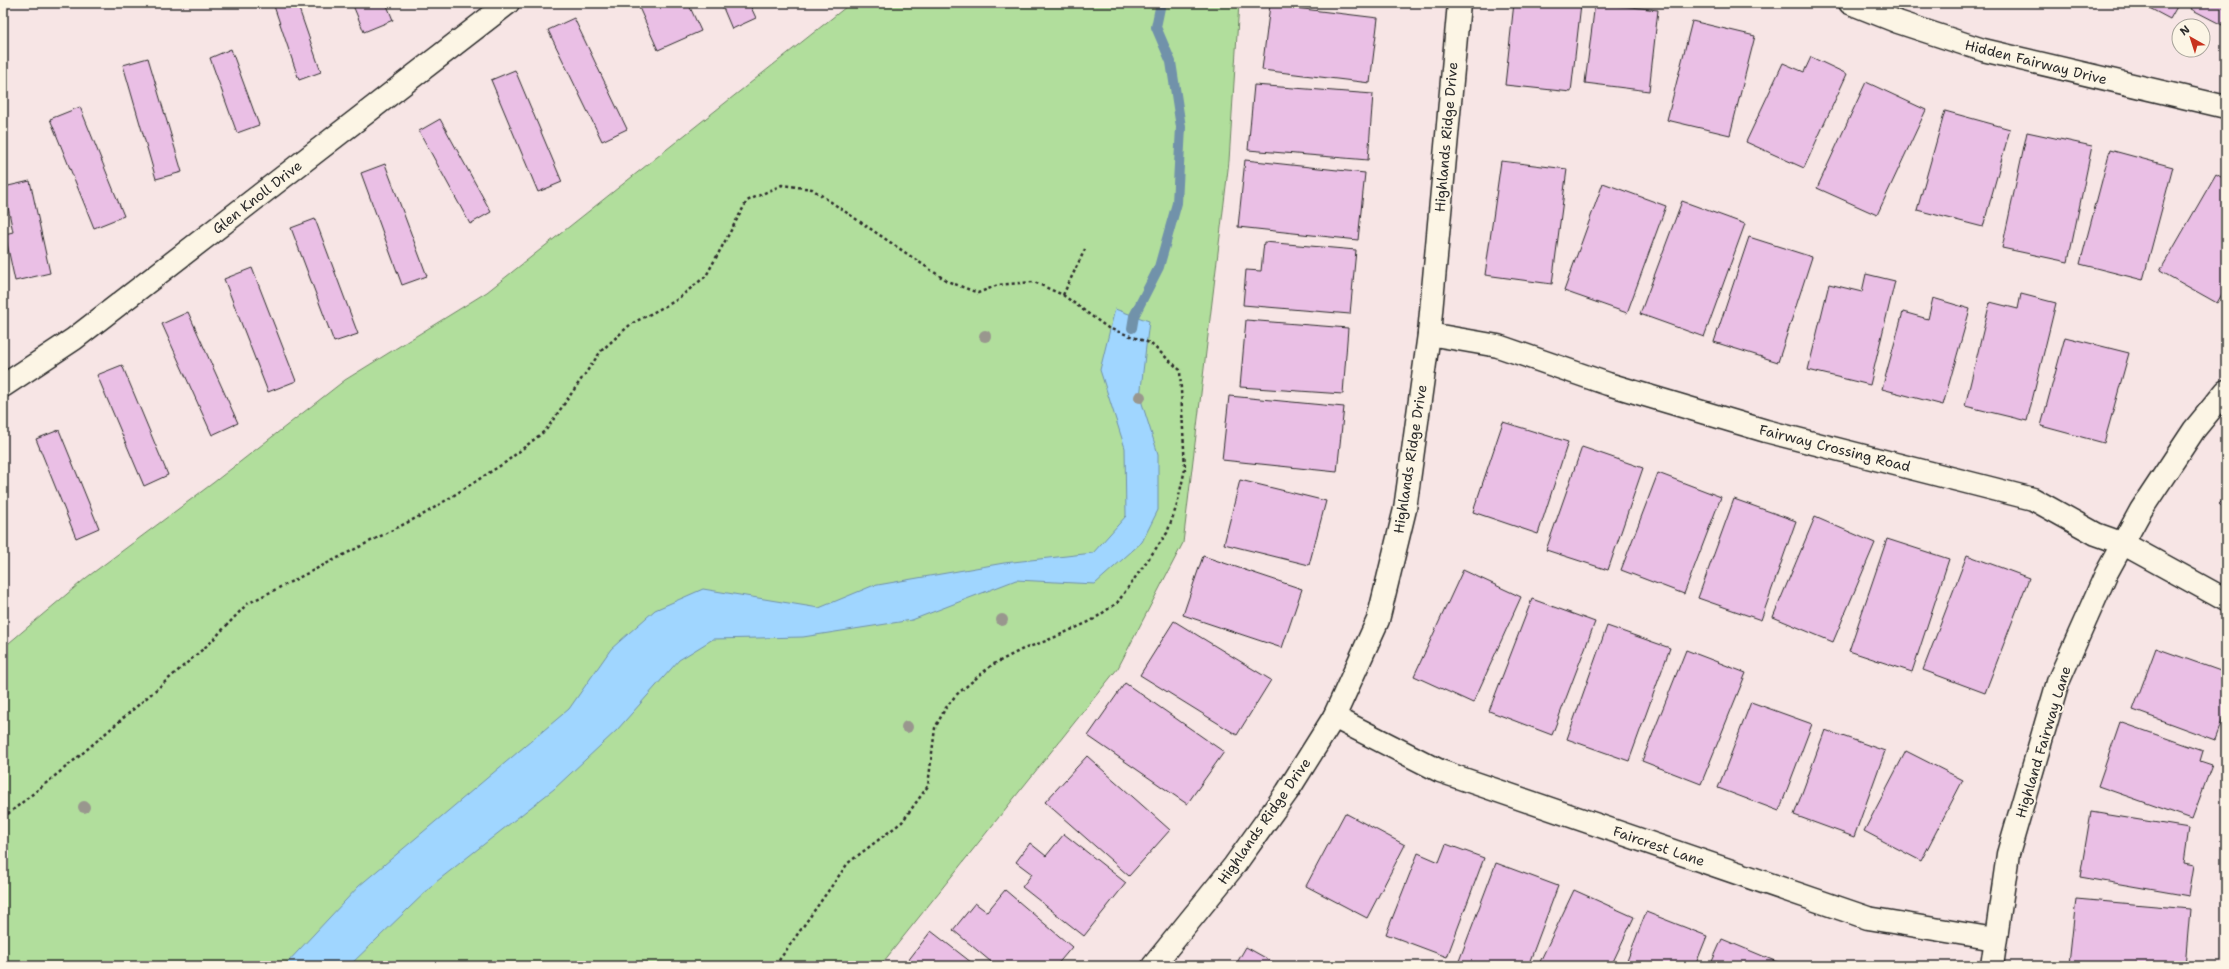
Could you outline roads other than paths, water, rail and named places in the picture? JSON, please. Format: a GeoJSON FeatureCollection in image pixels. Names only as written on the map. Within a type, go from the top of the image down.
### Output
{"type":"FeatureCollection","features":[{"type":"Feature","properties":{"kind":"street","name":"Glen Knoll Drive"},"geometry":{"type":"LineString","coordinates":[[3,386],[74,339],[508,3]]}},
{"type":"Feature","properties":{"kind":"street","name":"Highlands Ridge Drive"},"geometry":{"type":"LineString","coordinates":[[1153,966],[1247,848],[1287,792],[1334,718],[1378,620],[1405,509],[1429,334],[1459,3]]}},
{"type":"Feature","properties":{"kind":"street","name":"Hidden Fairway Drive"},"geometry":{"type":"LineString","coordinates":[[1850,3],[1898,22],[1983,50],[2226,108]]}},
{"type":"Feature","properties":{"kind":"street","name":"Fairway Crossing Road"},"geometry":{"type":"LineString","coordinates":[[1429,334],[1498,346],[1608,384],[1766,431],[2033,499],[2096,534],[2124,544],[2226,600]]}},
{"type":"Feature","properties":{"kind":"street","name":"Highland Fairway Lane"},"geometry":{"type":"LineString","coordinates":[[1992,966],[2008,854],[2058,682],[2106,574],[2124,544],[2141,510],[2194,430],[2226,391]]}},
{"type":"Feature","properties":{"kind":"street","name":"Faircrest Lane"},"geometry":{"type":"LineString","coordinates":[[1334,718],[1440,771],[1868,918],[1995,939]]}},
{"type":"Feature","properties":{"kind":"water"},"geometry":{"type":"Polygon","coordinates":[[[1115,309],[1149,321],[1140,397],[1158,454],[1158,510],[1142,542],[1095,584],[1016,580],[912,620],[803,637],[713,639],[679,660],[617,730],[554,789],[436,882],[349,966],[284,966],[359,886],[569,709],[611,649],[655,610],[703,589],[819,608],[872,586],[1004,563],[1093,553],[1126,516],[1125,448],[1100,370],[1115,309]]]}},
{"type":"Feature","properties":{"kind":"waterway"},"geometry":{"type":"LineString","coordinates":[[1132,328],[1134,316],[1159,267],[1177,203],[1181,127],[1171,62],[1156,27],[1161,3]]}}]}
